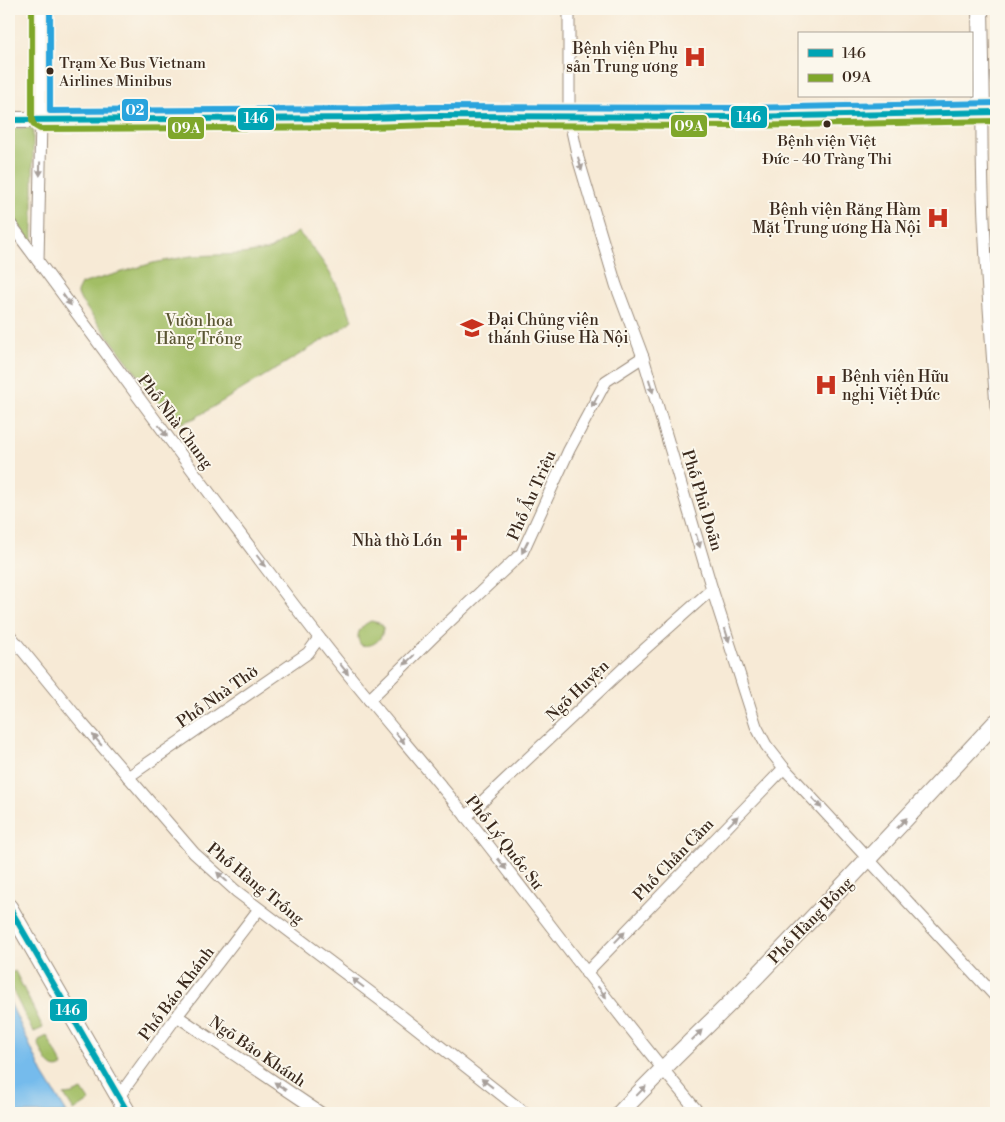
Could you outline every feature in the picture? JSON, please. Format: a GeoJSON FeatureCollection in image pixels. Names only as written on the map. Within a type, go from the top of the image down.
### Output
{"type":"FeatureCollection","features":[{"type":"Feature","properties":{"kind":"main road"},"geometry":{"type":"LineString","coordinates":[[41,9],[41,120]]}},
{"type":"Feature","properties":{"kind":"main road"},"geometry":{"type":"LineString","coordinates":[[9,120],[432,116],[744,117],[989,113],[980,9]]}},
{"type":"Feature","properties":{"kind":"main road","name":"Phố Hàng Bông"},"geometry":{"type":"LineString","coordinates":[[620,1113],[753,979],[996,722]]}},
{"type":"Feature","properties":{"kind":"main road"},"geometry":{"type":"LineString","coordinates":[[9,907],[128,1113]]}},
{"type":"Feature","properties":{"kind":"street","name":"Phố Phủ Doãn"},"geometry":{"type":"LineString","coordinates":[[569,9],[569,117],[578,158],[614,276],[642,357],[756,726],[766,745],[784,768],[996,997]]}},
{"type":"Feature","properties":{"kind":"street"},"geometry":{"type":"LineString","coordinates":[[989,113],[981,150],[996,408]]}},
{"type":"Feature","properties":{"kind":"street"},"geometry":{"type":"LineString","coordinates":[[38,261],[41,120]]}},
{"type":"Feature","properties":{"kind":"street","name":"Phố Nhà Chung"},"geometry":{"type":"LineString","coordinates":[[9,222],[319,638]]}},
{"type":"Feature","properties":{"kind":"street","name":"Phố Ấu Triệu"},"geometry":{"type":"LineString","coordinates":[[369,700],[522,553],[569,450],[606,381],[642,357]]}},
{"type":"Feature","properties":{"kind":"street","name":"Ngõ Huyện"},"geometry":{"type":"LineString","coordinates":[[466,817],[627,665],[712,588]]}},
{"type":"Feature","properties":{"kind":"street","name":"Phố Hàng Trống"},"geometry":{"type":"LineString","coordinates":[[9,634],[194,853],[236,891],[399,1014],[525,1113]]}},
{"type":"Feature","properties":{"kind":"street","name":"Phố Lý Quốc Sư"},"geometry":{"type":"LineString","coordinates":[[319,638],[466,817],[662,1069],[699,1113]]}},
{"type":"Feature","properties":{"kind":"street","name":"Phố Nhà Thờ"},"geometry":{"type":"LineString","coordinates":[[128,777],[308,653],[319,638]]}},
{"type":"Feature","properties":{"kind":"street","name":"Phố Chân Cầm"},"geometry":{"type":"LineString","coordinates":[[586,972],[784,768]]}},
{"type":"Feature","properties":{"kind":"street","name":"Phố Báo Khánh"},"geometry":{"type":"LineString","coordinates":[[119,1097],[177,1016],[259,909]]}},
{"type":"Feature","properties":{"kind":"street","name":"Ngõ Bảo Khánh"},"geometry":{"type":"LineString","coordinates":[[177,1016],[321,1113]]}},
{"type":"Feature","properties":{"kind":"green space"},"geometry":{"type":"Polygon","coordinates":[[[9,128],[33,128],[33,245],[9,212],[9,128]]]}},
{"type":"Feature","properties":{"kind":"green space","name":"Vườn hoa Hàng Trống"},"geometry":{"type":"Polygon","coordinates":[[[298,232],[315,251],[330,273],[352,320],[343,328],[195,418],[179,424],[168,414],[81,301],[77,292],[81,284],[153,263],[191,256],[242,254],[269,250],[298,232]]]}},
{"type":"Feature","properties":{"kind":"green space"},"geometry":{"type":"Polygon","coordinates":[[[371,621],[383,626],[382,635],[373,644],[361,645],[358,638],[359,631],[371,621]]]}},
{"type":"Feature","properties":{"kind":"green space"},"geometry":{"type":"Polygon","coordinates":[[[15,971],[43,1028],[34,1032],[9,983],[9,974],[15,971]]]}},
{"type":"Feature","properties":{"kind":"green space"},"geometry":{"type":"Polygon","coordinates":[[[47,1036],[63,1066],[58,1068],[51,1065],[38,1044],[39,1040],[47,1036]]]}},
{"type":"Feature","properties":{"kind":"green space"},"geometry":{"type":"Polygon","coordinates":[[[82,1090],[89,1101],[74,1111],[64,1095],[82,1090]]]}},
{"type":"Feature","properties":{"kind":"water"},"geometry":{"type":"Polygon","coordinates":[[[9,1000],[43,1074],[67,1113],[9,1113],[9,1000]]]}},
{"type":"Feature","properties":{"kind":"transit line","name":"09A"},"geometry":{"type":"LineString","coordinates":[[32,9],[32,121],[40,129],[432,125],[743,126],[996,121]]}},
{"type":"Feature","properties":{"kind":"transit line","name":"02"},"geometry":{"type":"LineString","coordinates":[[50,9],[50,111],[432,107],[743,108],[996,103]]}},
{"type":"Feature","properties":{"kind":"transit line","name":"146"},"geometry":{"type":"LineString","coordinates":[[9,120],[432,116],[743,117],[996,112]]}},
{"type":"Feature","properties":{"kind":"transit line","name":"146"},"geometry":{"type":"LineString","coordinates":[[9,907],[128,1113]]}},
{"type":"Feature","properties":{"kind":"place","name":"Bệnh viện Phụ sản Trung ương"},"geometry":{"type":"Point","coordinates":[695,57]}},
{"type":"Feature","properties":{"kind":"place","name":"Trạm Xe Bus Vietnam Airlines Minibus"},"geometry":{"type":"Point","coordinates":[50,71]}},
{"type":"Feature","properties":{"kind":"place","name":"Bệnh viện Việt Đức - 40 Tràng Thi"},"geometry":{"type":"Point","coordinates":[827,124]}},
{"type":"Feature","properties":{"kind":"place","name":"Bệnh viện Răng Hàm Mặt Trung ương Hà Nội"},"geometry":{"type":"Point","coordinates":[938,218]}},
{"type":"Feature","properties":{"kind":"place","name":"Đại Chủng viện thánh Giuse Hà Nội"},"geometry":{"type":"Point","coordinates":[472,328]}},
{"type":"Feature","properties":{"kind":"place","name":"Bệnh viện Hữu nghị Việt Đức"},"geometry":{"type":"Point","coordinates":[826,385]}},
{"type":"Feature","properties":{"kind":"place","name":"Nhà thờ Lớn"},"geometry":{"type":"Point","coordinates":[459,540]}}]}
